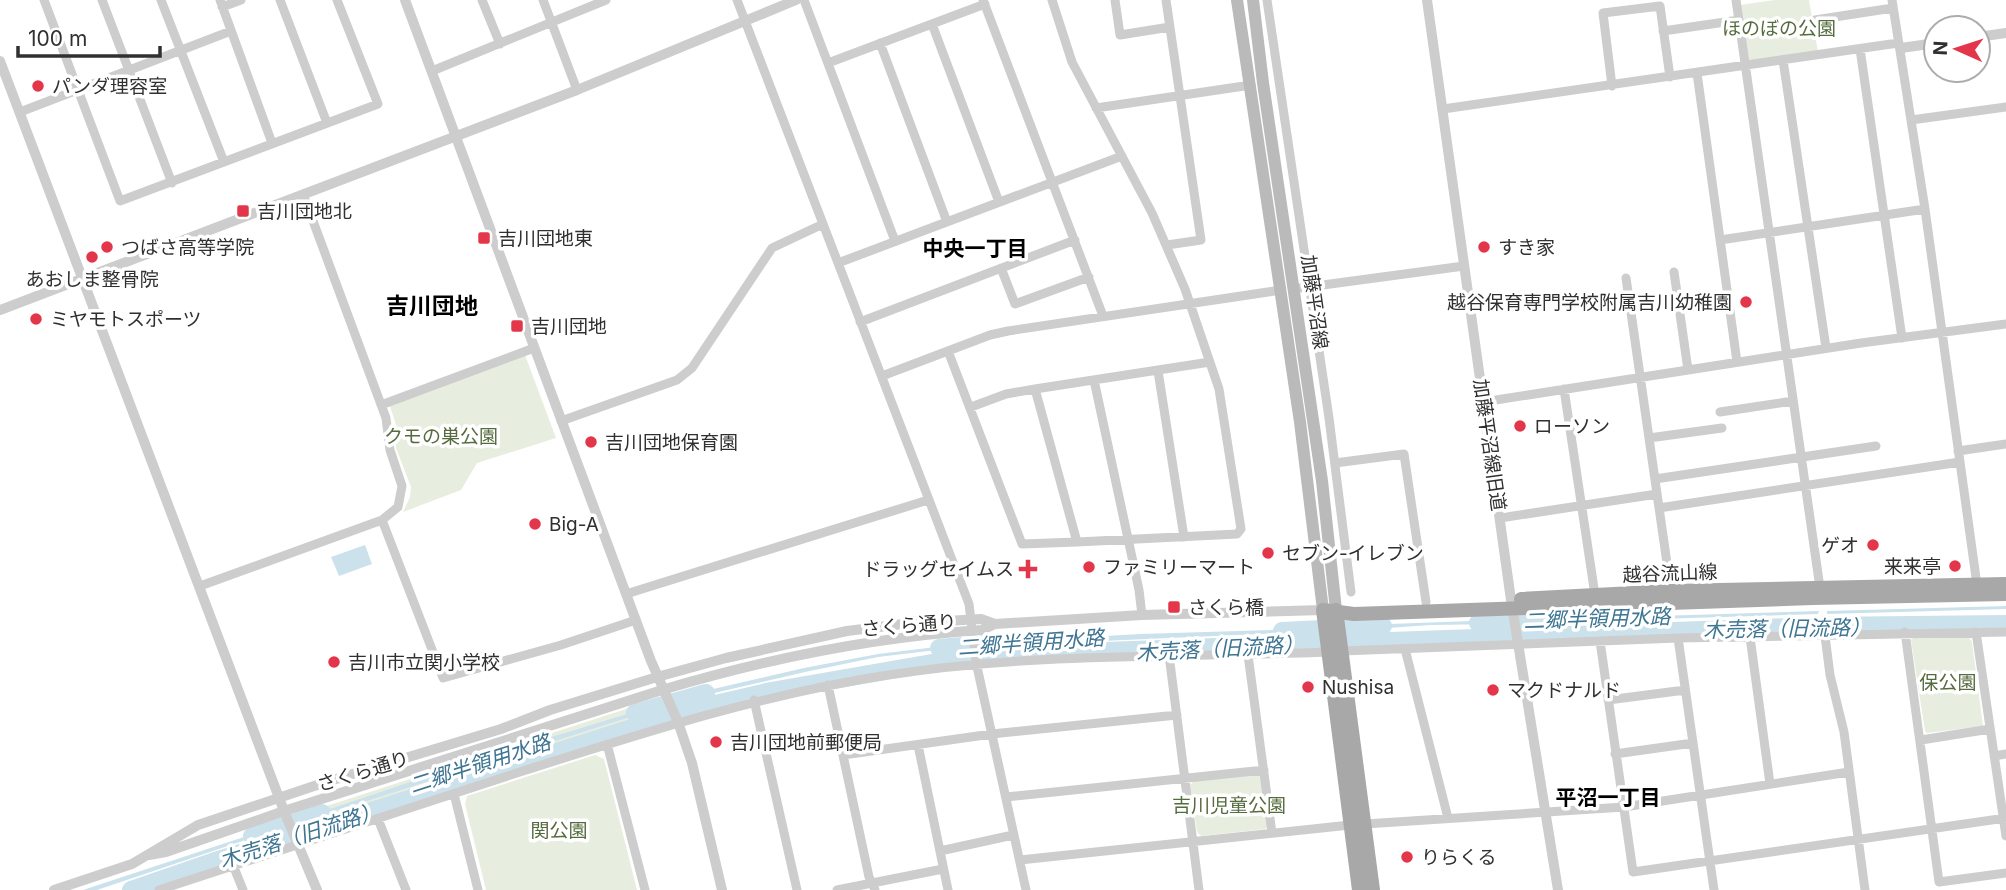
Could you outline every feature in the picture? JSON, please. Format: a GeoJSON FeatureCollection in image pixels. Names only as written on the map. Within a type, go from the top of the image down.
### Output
{"type":"FeatureCollection","features":[{"type":"Feature","properties":{"kind":"main road","name":"加藤平沼線"},"geometry":{"type":"LineString","coordinates":[[1237,0],[1257,84],[1332,614]]}},
{"type":"Feature","properties":{"kind":"main road","name":"加藤平沼線"},"geometry":{"type":"LineString","coordinates":[[1253,0],[1257,84]]}},
{"type":"Feature","properties":{"kind":"main road","name":"加藤平沼線"},"geometry":{"type":"LineString","coordinates":[[1287,290],[1313,419],[1332,614]]}},
{"type":"Feature","properties":{"kind":"main road","name":"越谷流山線"},"geometry":{"type":"LineString","coordinates":[[1332,614],[1354,604],[1426,602],[1512,609],[1595,596],[1671,592],[2006,584]]}},
{"type":"Feature","properties":{"kind":"main road","name":"越谷流山線"},"geometry":{"type":"LineString","coordinates":[[1332,614],[2006,594]]}},
{"type":"Feature","properties":{"kind":"main road"},"geometry":{"type":"LineString","coordinates":[[1332,614],[1358,825],[1359,890]]}},
{"type":"Feature","properties":{"kind":"main road"},"geometry":{"type":"LineString","coordinates":[[1358,825],[1373,890]]}},
{"type":"Feature","properties":{"kind":"street"},"geometry":{"type":"LineString","coordinates":[[44,0],[120,201],[378,104],[337,0]]}},
{"type":"Feature","properties":{"kind":"street"},"geometry":{"type":"LineString","coordinates":[[102,0],[172,183]]}},
{"type":"Feature","properties":{"kind":"street"},"geometry":{"type":"LineString","coordinates":[[161,0],[224,162]]}},
{"type":"Feature","properties":{"kind":"street"},"geometry":{"type":"LineString","coordinates":[[240,0],[221,3],[272,143]]}},
{"type":"Feature","properties":{"kind":"street"},"geometry":{"type":"LineString","coordinates":[[280,0],[327,123]]}},
{"type":"Feature","properties":{"kind":"street"},"geometry":{"type":"LineString","coordinates":[[405,0],[657,677],[677,721],[696,776],[722,890]]}},
{"type":"Feature","properties":{"kind":"street"},"geometry":{"type":"LineString","coordinates":[[482,0],[500,44]]}},
{"type":"Feature","properties":{"kind":"street"},"geometry":{"type":"LineString","coordinates":[[543,0],[577,90]]}},
{"type":"Feature","properties":{"kind":"street"},"geometry":{"type":"LineString","coordinates":[[432,71],[604,0]]}},
{"type":"Feature","properties":{"kind":"street"},"geometry":{"type":"LineString","coordinates":[[737,0],[967,600],[977,663],[1026,890]]}},
{"type":"Feature","properties":{"kind":"street"},"geometry":{"type":"LineString","coordinates":[[0,310],[577,90],[796,0]]}},
{"type":"Feature","properties":{"kind":"street"},"geometry":{"type":"LineString","coordinates":[[804,0],[895,241]]}},
{"type":"Feature","properties":{"kind":"street"},"geometry":{"type":"LineString","coordinates":[[948,351],[1022,544],[1237,534],[1241,529],[1223,411],[1210,362],[1167,245],[1072,62],[1052,0]]}},
{"type":"Feature","properties":{"kind":"street"},"geometry":{"type":"LineString","coordinates":[[1115,0],[1120,35],[1170,27]]}},
{"type":"Feature","properties":{"kind":"street"},"geometry":{"type":"LineString","coordinates":[[1166,0],[1201,240],[1167,245]]}},
{"type":"Feature","properties":{"kind":"street"},"geometry":{"type":"LineString","coordinates":[[1269,0],[1351,592]]}},
{"type":"Feature","properties":{"kind":"street","name":"加藤平沼線旧道"},"geometry":{"type":"LineString","coordinates":[[1427,0],[1512,609],[1558,890]]}},
{"type":"Feature","properties":{"kind":"street"},"geometry":{"type":"LineString","coordinates":[[1736,0],[1821,588]]}},
{"type":"Feature","properties":{"kind":"street"},"geometry":{"type":"LineString","coordinates":[[828,63],[984,2],[1103,316]]}},
{"type":"Feature","properties":{"kind":"street"},"geometry":{"type":"LineString","coordinates":[[1815,20],[1892,4],[1925,209],[1977,585]]}},
{"type":"Feature","properties":{"kind":"street"},"geometry":{"type":"LineString","coordinates":[[1612,86],[1603,13],[1660,6],[1670,77]]}},
{"type":"Feature","properties":{"kind":"street"},"geometry":{"type":"LineString","coordinates":[[1663,31],[1739,20]]}},
{"type":"Feature","properties":{"kind":"street"},"geometry":{"type":"LineString","coordinates":[[932,24],[999,202]]}},
{"type":"Feature","properties":{"kind":"street"},"geometry":{"type":"LineString","coordinates":[[20,112],[231,32]]}},
{"type":"Feature","properties":{"kind":"street"},"geometry":{"type":"LineString","coordinates":[[880,43],[947,222]]}},
{"type":"Feature","properties":{"kind":"street"},"geometry":{"type":"LineString","coordinates":[[1443,109],[1860,49],[1922,44]]}},
{"type":"Feature","properties":{"kind":"street"},"geometry":{"type":"LineString","coordinates":[[1860,49],[1902,338]]}},
{"type":"Feature","properties":{"kind":"street"},"geometry":{"type":"LineString","coordinates":[[1783,60],[1826,348]]}},
{"type":"Feature","properties":{"kind":"street"},"geometry":{"type":"LineString","coordinates":[[0,61],[285,814],[317,890]]}},
{"type":"Feature","properties":{"kind":"street"},"geometry":{"type":"LineString","coordinates":[[1697,73],[1737,362]]}},
{"type":"Feature","properties":{"kind":"street"},"geometry":{"type":"LineString","coordinates":[[1096,108],[1280,81]]}},
{"type":"Feature","properties":{"kind":"street"},"geometry":{"type":"LineString","coordinates":[[1911,120],[2006,107]]}},
{"type":"Feature","properties":{"kind":"street"},"geometry":{"type":"LineString","coordinates":[[838,263],[1122,156]]}},
{"type":"Feature","properties":{"kind":"street"},"geometry":{"type":"LineString","coordinates":[[200,586],[382,520],[398,507],[402,486],[390,450],[386,418],[303,194]]}},
{"type":"Feature","properties":{"kind":"street"},"geometry":{"type":"LineString","coordinates":[[1720,240],[1925,209]]}},
{"type":"Feature","properties":{"kind":"street"},"geometry":{"type":"LineString","coordinates":[[561,421],[683,376],[692,368],[772,248],[823,224]]}},
{"type":"Feature","properties":{"kind":"street"},"geometry":{"type":"LineString","coordinates":[[860,322],[1075,240]]}},
{"type":"Feature","properties":{"kind":"street"},"geometry":{"type":"LineString","coordinates":[[882,376],[1008,331],[1464,266]]}},
{"type":"Feature","properties":{"kind":"street"},"geometry":{"type":"LineString","coordinates":[[1001,268],[1015,304],[1089,277]]}},
{"type":"Feature","properties":{"kind":"street"},"geometry":{"type":"LineString","coordinates":[[1674,272],[1688,370]]}},
{"type":"Feature","properties":{"kind":"street"},"geometry":{"type":"LineString","coordinates":[[1626,278],[1671,592]]}},
{"type":"Feature","properties":{"kind":"street"},"geometry":{"type":"LineString","coordinates":[[1483,402],[1826,348],[2006,324]]}},
{"type":"Feature","properties":{"kind":"street"},"geometry":{"type":"LineString","coordinates":[[381,405],[534,348]]}},
{"type":"Feature","properties":{"kind":"street"},"geometry":{"type":"LineString","coordinates":[[971,407],[1006,394],[1210,362]]}},
{"type":"Feature","properties":{"kind":"street"},"geometry":{"type":"LineString","coordinates":[[1157,371],[1184,537]]}},
{"type":"Feature","properties":{"kind":"street"},"geometry":{"type":"LineString","coordinates":[[1094,380],[1142,615]]}},
{"type":"Feature","properties":{"kind":"street"},"geometry":{"type":"LineString","coordinates":[[1035,389],[1077,542]]}},
{"type":"Feature","properties":{"kind":"street"},"geometry":{"type":"LineString","coordinates":[[1564,389],[1595,596]]}},
{"type":"Feature","properties":{"kind":"street"},"geometry":{"type":"LineString","coordinates":[[1720,412],[1793,401]]}},
{"type":"Feature","properties":{"kind":"street"},"geometry":{"type":"LineString","coordinates":[[1313,419],[1328,417]]}},
{"type":"Feature","properties":{"kind":"street"},"geometry":{"type":"LineString","coordinates":[[1649,438],[1722,428]]}},
{"type":"Feature","properties":{"kind":"street"},"geometry":{"type":"LineString","coordinates":[[1958,451],[2006,444]]}},
{"type":"Feature","properties":{"kind":"street"},"geometry":{"type":"LineString","coordinates":[[1655,480],[1876,446]]}},
{"type":"Feature","properties":{"kind":"street"},"geometry":{"type":"LineString","coordinates":[[1335,463],[1404,454],[1426,602]]}},
{"type":"Feature","properties":{"kind":"street"},"geometry":{"type":"LineString","coordinates":[[1659,508],[1960,463]]}},
{"type":"Feature","properties":{"kind":"street"},"geometry":{"type":"LineString","coordinates":[[1500,518],[1657,494]]}},
{"type":"Feature","properties":{"kind":"street"},"geometry":{"type":"LineString","coordinates":[[626,594],[928,500]]}},
{"type":"Feature","properties":{"kind":"street"},"geometry":{"type":"LineString","coordinates":[[382,520],[443,678],[561,645],[636,620]]}},
{"type":"Feature","properties":{"kind":"street","name":"さくら通り"},"geometry":{"type":"LineString","coordinates":[[149,855],[166,852],[664,694],[716,674],[874,643],[971,630],[981,619],[995,624],[1142,615],[1332,614]]}},
{"type":"Feature","properties":{"kind":"street","name":"さくら通り"},"geometry":{"type":"LineString","coordinates":[[54,890],[132,864],[198,825],[657,677],[726,658],[847,631],[911,623],[971,630]]}},
{"type":"Feature","properties":{"kind":"street"},"geometry":{"type":"LineString","coordinates":[[1905,632],[1940,882],[2006,873]]}},
{"type":"Feature","properties":{"kind":"street"},"geometry":{"type":"LineString","coordinates":[[1976,632],[2006,836]]}},
{"type":"Feature","properties":{"kind":"street"},"geometry":{"type":"LineString","coordinates":[[159,890],[296,842],[677,721],[754,700],[889,674],[977,663],[1169,655],[1248,655],[1678,638],[2006,632]]}},
{"type":"Feature","properties":{"kind":"street"},"geometry":{"type":"LineString","coordinates":[[1825,636],[1830,675],[1844,732],[1865,890]]}},
{"type":"Feature","properties":{"kind":"street"},"geometry":{"type":"LineString","coordinates":[[1750,637],[1770,784]]}},
{"type":"Feature","properties":{"kind":"street"},"geometry":{"type":"LineString","coordinates":[[1678,638],[1714,890]]}},
{"type":"Feature","properties":{"kind":"street"},"geometry":{"type":"LineString","coordinates":[[1600,641],[1633,872],[2005,818]]}},
{"type":"Feature","properties":{"kind":"street"},"geometry":{"type":"LineString","coordinates":[[1405,649],[1448,818]]}},
{"type":"Feature","properties":{"kind":"street"},"geometry":{"type":"LineString","coordinates":[[1169,655],[1199,890]]}},
{"type":"Feature","properties":{"kind":"street"},"geometry":{"type":"LineString","coordinates":[[1248,655],[1272,833]]}},
{"type":"Feature","properties":{"kind":"street"},"geometry":{"type":"LineString","coordinates":[[828,685],[874,886]]}},
{"type":"Feature","properties":{"kind":"street"},"geometry":{"type":"LineString","coordinates":[[1608,700],[1685,690]]}},
{"type":"Feature","properties":{"kind":"street"},"geometry":{"type":"LineString","coordinates":[[754,700],[797,890]]}},
{"type":"Feature","properties":{"kind":"street"},"geometry":{"type":"LineString","coordinates":[[843,755],[992,734],[1177,715]]}},
{"type":"Feature","properties":{"kind":"street"},"geometry":{"type":"LineString","coordinates":[[1921,740],[1990,729]]}},
{"type":"Feature","properties":{"kind":"street"},"geometry":{"type":"LineString","coordinates":[[1615,754],[1693,743]]}},
{"type":"Feature","properties":{"kind":"street"},"geometry":{"type":"LineString","coordinates":[[607,744],[645,890]]}},
{"type":"Feature","properties":{"kind":"street"},"geometry":{"type":"LineString","coordinates":[[918,745],[948,890]]}},
{"type":"Feature","properties":{"kind":"street"},"geometry":{"type":"LineString","coordinates":[[1994,756],[2006,754]]}},
{"type":"Feature","properties":{"kind":"street"},"geometry":{"type":"LineString","coordinates":[[1006,797],[1264,770]]}},
{"type":"Feature","properties":{"kind":"street"},"geometry":{"type":"LineString","coordinates":[[1020,860],[1358,825],[1624,807],[1849,772]]}},
{"type":"Feature","properties":{"kind":"street"},"geometry":{"type":"LineString","coordinates":[[454,794],[478,890]]}},
{"type":"Feature","properties":{"kind":"street"},"geometry":{"type":"LineString","coordinates":[[378,818],[406,890]]}},
{"type":"Feature","properties":{"kind":"street"},"geometry":{"type":"LineString","coordinates":[[940,851],[1013,835]]}},
{"type":"Feature","properties":{"kind":"street"},"geometry":{"type":"LineString","coordinates":[[233,865],[243,890]]}},
{"type":"Feature","properties":{"kind":"street"},"geometry":{"type":"LineString","coordinates":[[837,890],[874,886],[943,869]]}},
{"type":"Feature","properties":{"kind":"green space","name":"ほのぼの公園"},"geometry":{"type":"Polygon","coordinates":[[[1775,0],[1809,0],[1818,52],[1750,61],[1747,58],[1740,5],[1775,0]]]}},
{"type":"Feature","properties":{"kind":"green space","name":"クモの巣公園"},"geometry":{"type":"Polygon","coordinates":[[[525,355],[556,438],[477,463],[461,490],[403,512],[411,487],[396,448],[396,425],[390,406],[525,355]]]}},
{"type":"Feature","properties":{"kind":"green space","name":"保公園"},"geometry":{"type":"Polygon","coordinates":[[[1916,636],[1968,636],[1972,642],[1983,726],[1927,733],[1925,731],[1911,640],[1916,636]]]}},
{"type":"Feature","properties":{"kind":"green space"},"geometry":{"type":"Polygon","coordinates":[[[657,699],[668,722],[307,837],[299,815],[657,699]]]}},
{"type":"Feature","properties":{"kind":"green space","name":"関公園"},"geometry":{"type":"Polygon","coordinates":[[[595,755],[604,759],[637,890],[486,890],[465,804],[467,796],[595,755]]]}},
{"type":"Feature","properties":{"kind":"green space","name":"吉川児童公園"},"geometry":{"type":"Polygon","coordinates":[[[1257,775],[1260,777],[1268,826],[1265,829],[1201,836],[1197,832],[1190,785],[1194,781],[1257,775]]]}},
{"type":"Feature","properties":{"kind":"water"},"geometry":{"type":"Polygon","coordinates":[[[365,545],[372,564],[339,576],[331,557],[365,545]]]}},
{"type":"Feature","properties":{"kind":"water"},"geometry":{"type":"Polygon","coordinates":[[[2006,606],[2006,609],[1827,614],[1827,611],[2006,606]]]}},
{"type":"Feature","properties":{"kind":"water"},"geometry":{"type":"Polygon","coordinates":[[[1819,611],[1818,614],[1526,623],[1527,620],[1819,611]]]}},
{"type":"Feature","properties":{"kind":"water"},"geometry":{"type":"Polygon","coordinates":[[[1500,620],[1500,624],[1359,630],[1362,625],[1500,620]]]}},
{"type":"Feature","properties":{"kind":"water"},"geometry":{"type":"Polygon","coordinates":[[[1304,629],[1305,632],[986,646],[984,643],[1140,634],[1304,629]]]}},
{"type":"Feature","properties":{"kind":"water"},"geometry":{"type":"Polygon","coordinates":[[[961,644],[962,647],[878,657],[684,700],[683,696],[878,654],[961,644]]]}},
{"type":"Feature","properties":{"kind":"water"},"geometry":{"type":"Polygon","coordinates":[[[657,705],[658,708],[301,822],[300,819],[479,759],[657,705]]]}},
{"type":"Feature","properties":{"kind":"water"},"geometry":{"type":"Polygon","coordinates":[[[274,827],[275,830],[97,890],[83,890],[274,827]]]}},
{"type":"Feature","properties":{"kind":"waterway","name":"二郷半領用水路"},"geometry":{"type":"LineString","coordinates":[[1478,623],[1551,621]]}},
{"type":"Feature","properties":{"kind":"waterway","name":"木売落（旧流路）"},"geometry":{"type":"LineString","coordinates":[[131,890],[685,711],[771,691],[943,661],[1105,651],[1818,626],[2006,624]]}},
{"type":"Feature","properties":{"kind":"waterway","name":"二郷半領用水路"},"geometry":{"type":"LineString","coordinates":[[1282,631],[1383,626]]}},
{"type":"Feature","properties":{"kind":"waterway","name":"二郷半領用水路"},"geometry":{"type":"LineString","coordinates":[[939,648],[1009,642]]}},
{"type":"Feature","properties":{"kind":"waterway","name":"二郷半領用水路"},"geometry":{"type":"LineString","coordinates":[[635,713],[706,693]]}},
{"type":"Feature","properties":{"kind":"waterway","name":"二郷半領用水路"},"geometry":{"type":"LineString","coordinates":[[252,836],[322,813]]}},
{"type":"Feature","properties":{"kind":"place","name":"パンダ理容室"},"geometry":{"type":"Point","coordinates":[38,86]}},
{"type":"Feature","properties":{"kind":"place","name":"吉川団地北"},"geometry":{"type":"Point","coordinates":[243,211]}},
{"type":"Feature","properties":{"kind":"place","name":"吉川団地東"},"geometry":{"type":"Point","coordinates":[484,238]}},
{"type":"Feature","properties":{"kind":"place","name":"つばさ高等学院"},"geometry":{"type":"Point","coordinates":[107,247]}},
{"type":"Feature","properties":{"kind":"place","name":"すき家"},"geometry":{"type":"Point","coordinates":[1484,247]}},
{"type":"Feature","properties":{"kind":"place","name":"あおしま整骨院"},"geometry":{"type":"Point","coordinates":[92,257]}},
{"type":"Feature","properties":{"kind":"place","name":"越谷保育専門学校附属吉川幼稚園"},"geometry":{"type":"Point","coordinates":[1746,302]}},
{"type":"Feature","properties":{"kind":"place","name":"ミヤモトスポーツ"},"geometry":{"type":"Point","coordinates":[36,319]}},
{"type":"Feature","properties":{"kind":"place","name":"吉川団地"},"geometry":{"type":"Point","coordinates":[517,326]}},
{"type":"Feature","properties":{"kind":"place","name":"ローソン"},"geometry":{"type":"Point","coordinates":[1520,426]}},
{"type":"Feature","properties":{"kind":"place","name":"吉川団地保育園"},"geometry":{"type":"Point","coordinates":[591,442]}},
{"type":"Feature","properties":{"kind":"place","name":"Big-A"},"geometry":{"type":"Point","coordinates":[535,524]}},
{"type":"Feature","properties":{"kind":"place","name":"ゲオ"},"geometry":{"type":"Point","coordinates":[1873,545]}},
{"type":"Feature","properties":{"kind":"place","name":"セブン-イレブン"},"geometry":{"type":"Point","coordinates":[1268,553]}},
{"type":"Feature","properties":{"kind":"place","name":"来来亭"},"geometry":{"type":"Point","coordinates":[1955,566]}},
{"type":"Feature","properties":{"kind":"place","name":"ファミリーマート"},"geometry":{"type":"Point","coordinates":[1089,567]}},
{"type":"Feature","properties":{"kind":"place","name":"ドラッグセイムス"},"geometry":{"type":"Point","coordinates":[1028,569]}},
{"type":"Feature","properties":{"kind":"place","name":"さくら橋"},"geometry":{"type":"Point","coordinates":[1174,607]}},
{"type":"Feature","properties":{"kind":"place","name":"吉川市立関小学校"},"geometry":{"type":"Point","coordinates":[334,662]}},
{"type":"Feature","properties":{"kind":"place","name":"Nushisa"},"geometry":{"type":"Point","coordinates":[1308,687]}},
{"type":"Feature","properties":{"kind":"place","name":"マクドナルド"},"geometry":{"type":"Point","coordinates":[1493,690]}},
{"type":"Feature","properties":{"kind":"place","name":"吉川団地前郵便局"},"geometry":{"type":"Point","coordinates":[716,742]}},
{"type":"Feature","properties":{"kind":"place","name":"りらくる"},"geometry":{"type":"Point","coordinates":[1407,857]}},
{"type":"Feature","properties":{"kind":"district","name":"中央一丁目"},"geometry":{"type":"Point","coordinates":[975,249]}},
{"type":"Feature","properties":{"kind":"district","name":"吉川団地"},"geometry":{"type":"Point","coordinates":[432,306]}},
{"type":"Feature","properties":{"kind":"district","name":"平沼一丁目"},"geometry":{"type":"Point","coordinates":[1608,798]}}]}
